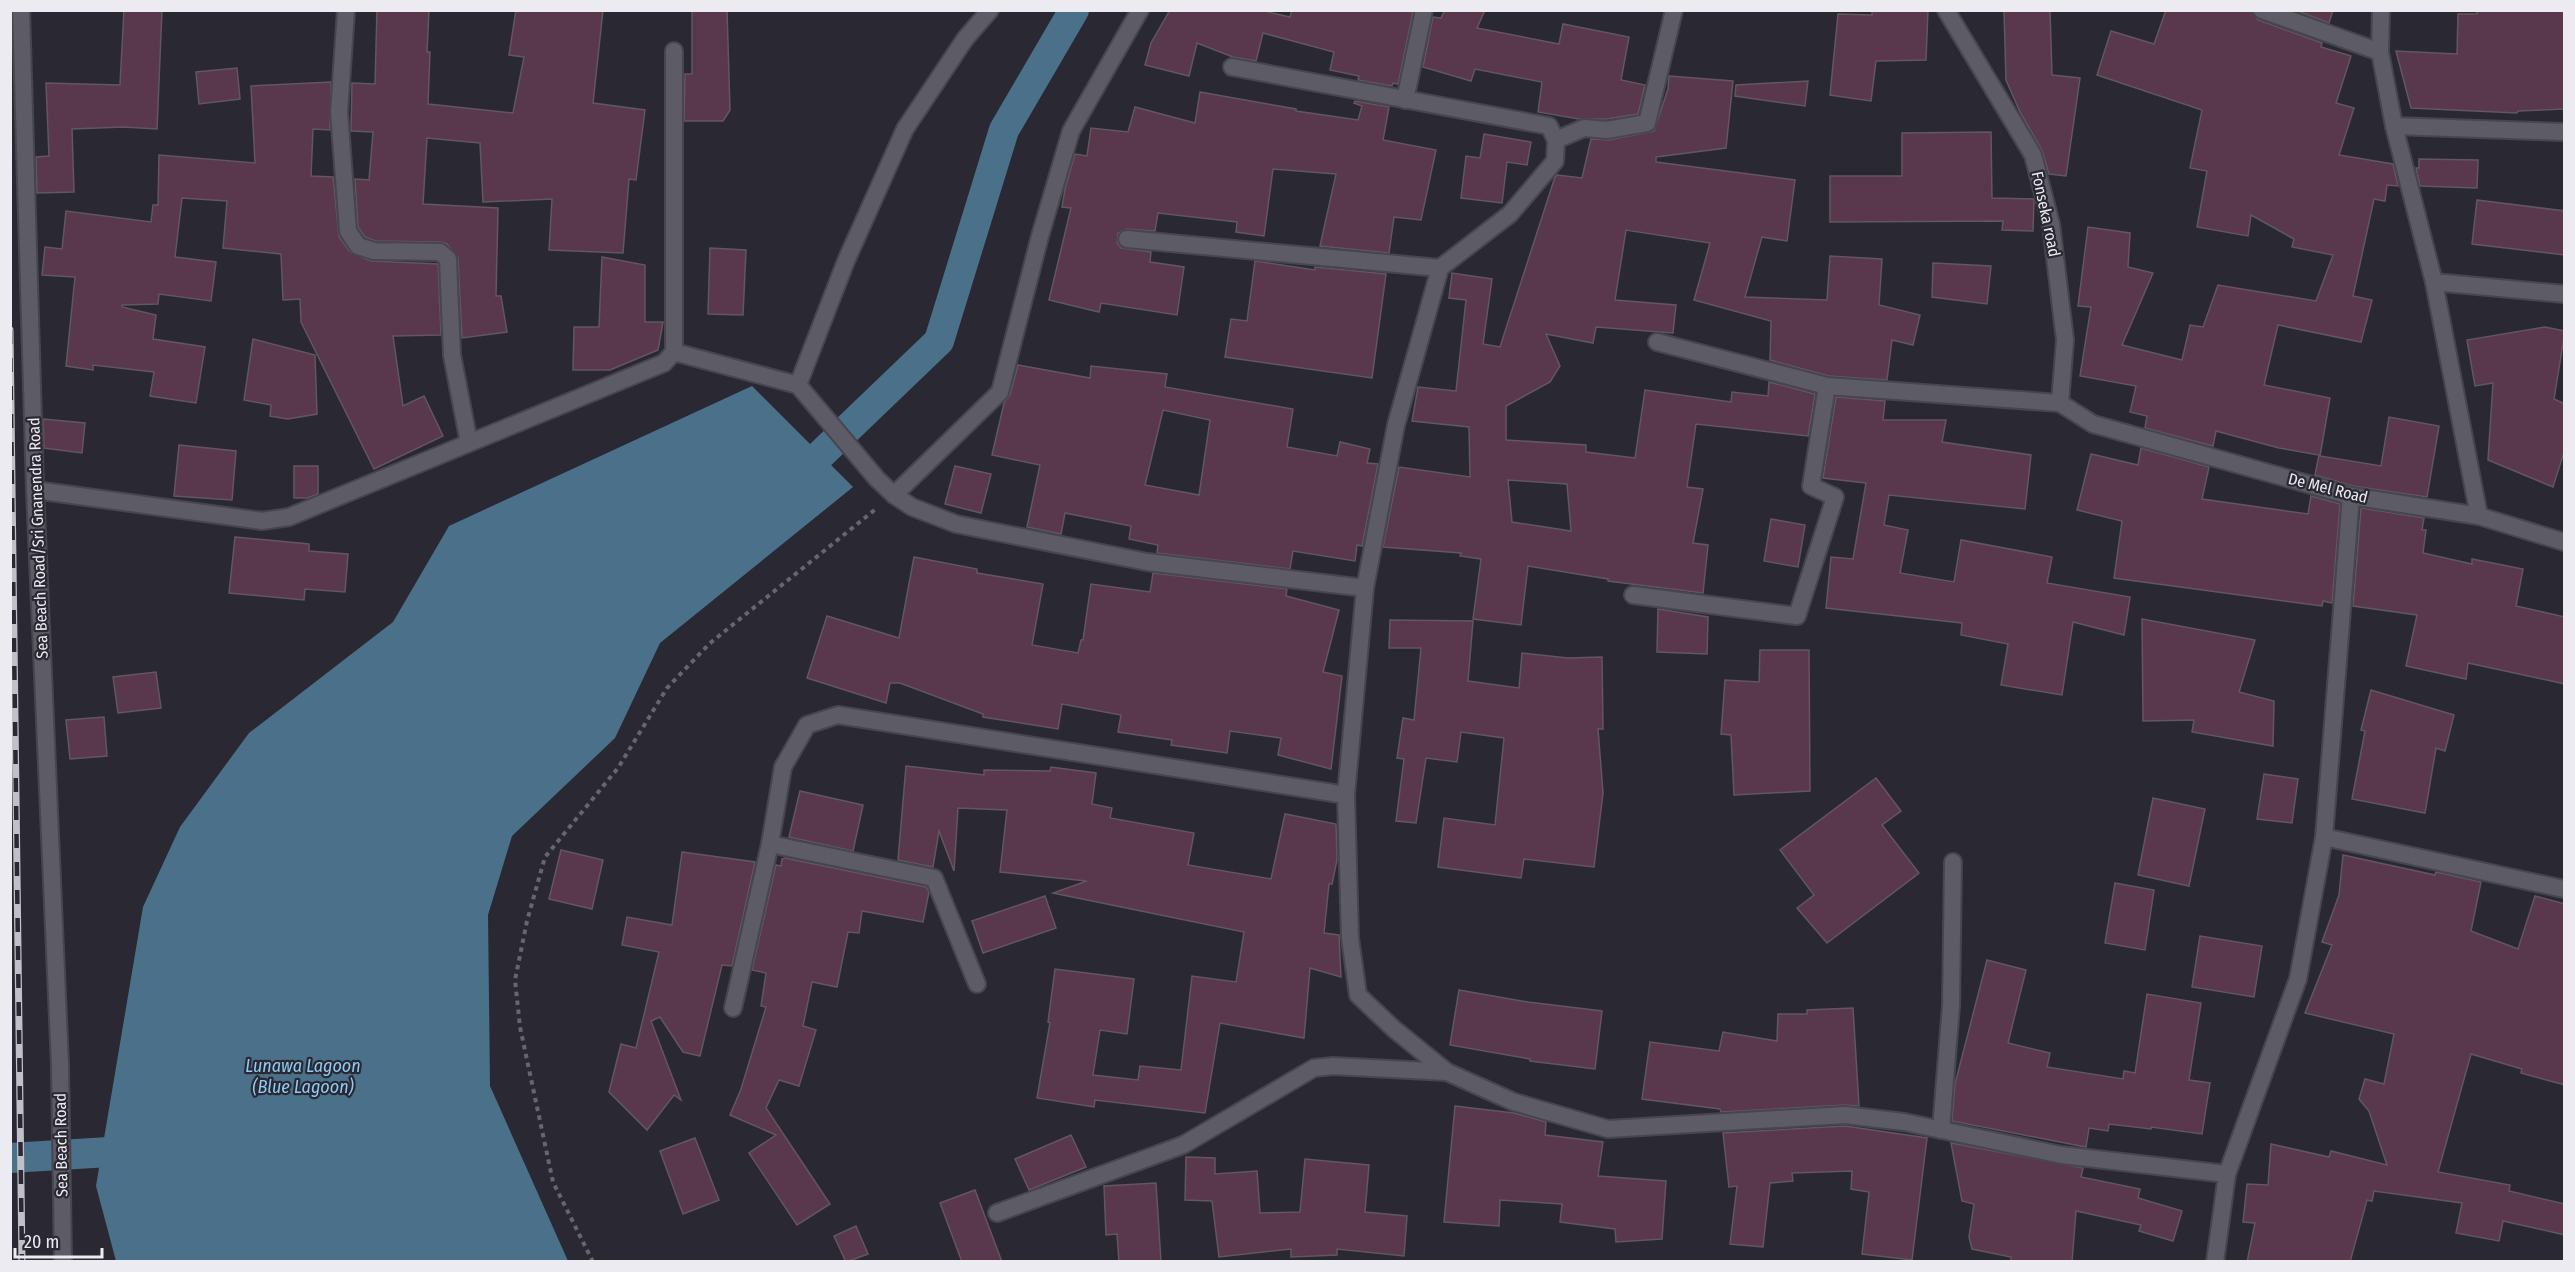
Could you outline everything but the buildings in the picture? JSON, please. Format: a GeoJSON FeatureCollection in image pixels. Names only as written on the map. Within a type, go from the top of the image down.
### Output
{"type":"FeatureCollection","features":[{"type":"Feature","properties":{"kind":"street","name":"Sea Beach Road/Sri Gnanendra Road"},"geometry":{"type":"LineString","coordinates":[[21,10],[35,490],[60,1065]]}},
{"type":"Feature","properties":{"kind":"street"},"geometry":{"type":"LineString","coordinates":[[346,10],[339,112],[348,231],[358,246],[374,251],[440,252],[448,259],[452,355],[469,443]]}},
{"type":"Feature","properties":{"kind":"street"},"geometry":{"type":"LineString","coordinates":[[802,390],[846,261],[905,129],[965,39],[990,10]]}},
{"type":"Feature","properties":{"kind":"street"},"geometry":{"type":"LineString","coordinates":[[894,495],[1000,392],[1040,236],[1071,131],[1140,10]]}},
{"type":"Feature","properties":{"kind":"street"},"geometry":{"type":"LineString","coordinates":[[1405,100],[1424,10]]}},
{"type":"Feature","properties":{"kind":"street"},"geometry":{"type":"LineString","coordinates":[[1556,140],[1584,128],[1607,130],[1647,123],[1674,10]]}},
{"type":"Feature","properties":{"kind":"street","name":"Fonseka road"},"geometry":{"type":"LineString","coordinates":[[1946,10],[2033,155],[2052,224],[2065,340],[2060,403]]}},
{"type":"Feature","properties":{"kind":"street"},"geometry":{"type":"LineString","coordinates":[[2262,10],[2380,52]]}},
{"type":"Feature","properties":{"kind":"street"},"geometry":{"type":"LineString","coordinates":[[2381,10],[2380,52],[2394,126],[2434,282],[2479,516]]}},
{"type":"Feature","properties":{"kind":"street"},"geometry":{"type":"LineString","coordinates":[[35,490],[262,521],[289,518],[664,363],[674,352],[674,51]]}},
{"type":"Feature","properties":{"kind":"street"},"geometry":{"type":"LineString","coordinates":[[1232,67],[1549,126],[1556,140],[1555,161],[1510,214],[1440,268],[1396,425],[1365,588],[1346,795],[1350,938],[1358,994],[1394,1029],[1448,1071],[1514,1102],[1608,1129],[1845,1115],[1941,1130],[2061,1155],[2227,1174]]}},
{"type":"Feature","properties":{"kind":"street"},"geometry":{"type":"LineString","coordinates":[[2394,126],[2565,132]]}},
{"type":"Feature","properties":{"kind":"street"},"geometry":{"type":"LineString","coordinates":[[1127,239],[1440,268]]}},
{"type":"Feature","properties":{"kind":"street"},"geometry":{"type":"LineString","coordinates":[[2434,282],[2565,294]]}},
{"type":"Feature","properties":{"kind":"street"},"geometry":{"type":"LineString","coordinates":[[1657,342],[1827,386],[2060,403]]}},
{"type":"Feature","properties":{"kind":"street"},"geometry":{"type":"LineString","coordinates":[[674,352],[802,390],[877,479],[894,495],[912,507],[968,526],[1147,562],[1365,588]]}},
{"type":"Feature","properties":{"kind":"street"},"geometry":{"type":"LineString","coordinates":[[1633,595],[1797,616],[1835,497],[1811,486],[1827,386]]}},
{"type":"Feature","properties":{"kind":"street","name":"De Mel Road"},"geometry":{"type":"LineString","coordinates":[[2060,403],[2093,424],[2351,496],[2479,516],[2565,542]]}},
{"type":"Feature","properties":{"kind":"street"},"geometry":{"type":"LineString","coordinates":[[2215,1262],[2227,1174],[2298,979],[2324,837],[2351,496]]}},
{"type":"Feature","properties":{"kind":"street"},"geometry":{"type":"LineString","coordinates":[[734,1008],[770,844],[783,767],[807,725],[838,715],[1346,795]]}},
{"type":"Feature","properties":{"kind":"street"},"geometry":{"type":"LineString","coordinates":[[2324,837],[2565,889]]}},
{"type":"Feature","properties":{"kind":"street"},"geometry":{"type":"LineString","coordinates":[[770,844],[934,878],[978,984]]}},
{"type":"Feature","properties":{"kind":"street"},"geometry":{"type":"LineString","coordinates":[[1941,1130],[1951,1006],[1953,862]]}},
{"type":"Feature","properties":{"kind":"street","name":"Sea Beach Road"},"geometry":{"type":"LineString","coordinates":[[60,1065],[63,1262]]}},
{"type":"Feature","properties":{"kind":"street"},"geometry":{"type":"LineString","coordinates":[[998,1213],[1183,1145],[1314,1068],[1333,1066],[1448,1071]]}},
{"type":"Feature","properties":{"kind":"path"},"geometry":{"type":"LineString","coordinates":[[593,1262],[553,1182],[520,1027],[515,980],[527,921],[545,857],[618,768],[667,688],[709,644],[894,495]]}},
{"type":"Feature","properties":{"kind":"water","name":"Lunawa Lagoon (Blue Lagoon)"},"geometry":{"type":"Polygon","coordinates":[[[752,386],[853,487],[660,643],[615,738],[512,836],[488,915],[490,1086],[568,1261],[116,1261],[96,1186],[143,907],[180,827],[249,733],[393,622],[449,526],[752,386]]]}},
{"type":"Feature","properties":{"kind":"waterway"},"geometry":{"type":"LineString","coordinates":[[791,483],[939,341],[1004,130],[1074,10]]}},
{"type":"Feature","properties":{"kind":"waterway"},"geometry":{"type":"LineString","coordinates":[[10,1158],[142,1150]]}},
{"type":"Feature","properties":{"kind":"railway"},"geometry":{"type":"LineString","coordinates":[[10,330],[22,1262]]}}]}
